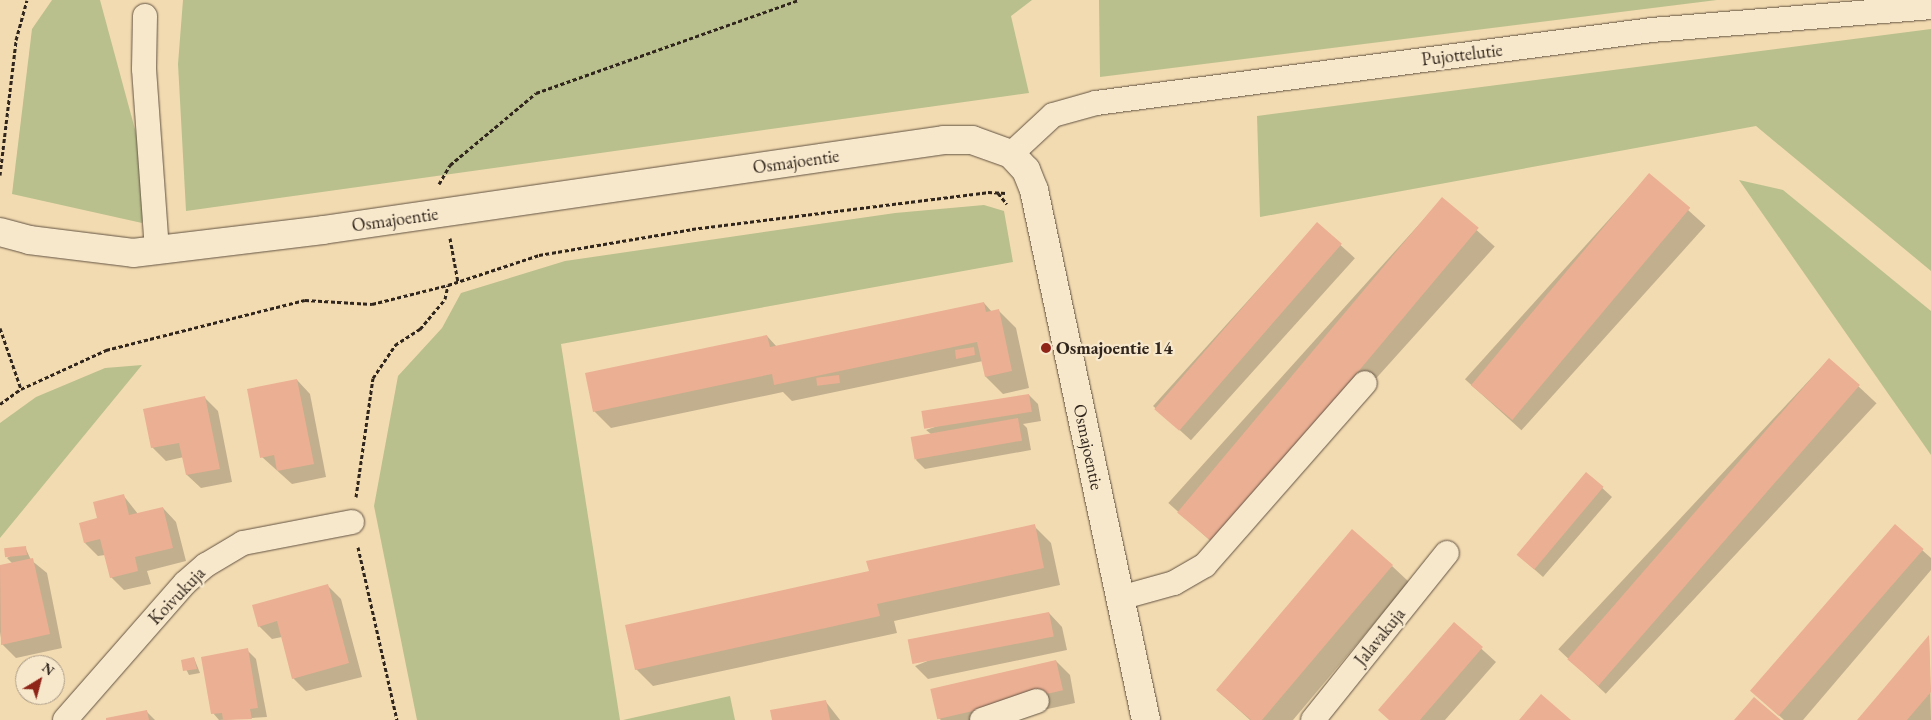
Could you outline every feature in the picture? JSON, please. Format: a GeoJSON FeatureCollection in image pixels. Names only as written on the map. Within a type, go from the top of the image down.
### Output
{"type":"FeatureCollection","features":[{"type":"Feature","properties":{"kind":"street","name":"Pujottelutie"},"geometry":{"type":"LineString","coordinates":[[1011,154],[1053,115],[1096,103],[1652,30],[1931,7]]}},
{"type":"Feature","properties":{"kind":"street"},"geometry":{"type":"LineString","coordinates":[[145,16],[144,69],[157,250]]}},
{"type":"Feature","properties":{"kind":"street","name":"Osmajoentie"},"geometry":{"type":"LineString","coordinates":[[0,232],[29,240],[133,253],[333,229],[944,140],[972,140],[1011,154],[1026,170],[1034,190],[1146,720]]}},
{"type":"Feature","properties":{"kind":"street"},"geometry":{"type":"LineString","coordinates":[[1120,598],[1174,583],[1205,565],[1365,383]]}},
{"type":"Feature","properties":{"kind":"street","name":"Koivukuja"},"geometry":{"type":"LineString","coordinates":[[65,720],[185,583],[206,565],[243,543],[352,522]]}},
{"type":"Feature","properties":{"kind":"street","name":"Jalavakuja"},"geometry":{"type":"LineString","coordinates":[[1312,720],[1447,553]]}},
{"type":"Feature","properties":{"kind":"street"},"geometry":{"type":"LineString","coordinates":[[982,720],[1037,701]]}},
{"type":"Feature","properties":{"kind":"path"},"geometry":{"type":"LineString","coordinates":[[0,175],[16,40],[27,0]]}},
{"type":"Feature","properties":{"kind":"path"},"geometry":{"type":"LineString","coordinates":[[439,184],[450,165],[536,93],[798,0]]}},
{"type":"Feature","properties":{"kind":"path"},"geometry":{"type":"LineString","coordinates":[[0,404],[21,389],[106,350],[296,302],[372,304],[448,285],[539,255],[692,229],[998,193]]}},
{"type":"Feature","properties":{"kind":"path"},"geometry":{"type":"LineString","coordinates":[[450,237],[458,282]]}},
{"type":"Feature","properties":{"kind":"path"},"geometry":{"type":"LineString","coordinates":[[397,720],[352,522],[373,378],[395,345],[420,329],[445,299],[448,285]]}},
{"type":"Feature","properties":{"kind":"path"},"geometry":{"type":"LineString","coordinates":[[0,328],[21,389]]}},
{"type":"Feature","properties":{"kind":"green space"},"geometry":{"type":"Polygon","coordinates":[[[52,0],[100,0],[153,196],[142,223],[12,194],[32,29],[52,0]]]}},
{"type":"Feature","properties":{"kind":"green space"},"geometry":{"type":"Polygon","coordinates":[[[183,0],[1032,0],[1011,16],[1029,93],[186,211],[178,64],[183,0]]]}},
{"type":"Feature","properties":{"kind":"green space"},"geometry":{"type":"Polygon","coordinates":[[[1099,0],[1717,0],[1100,77],[1099,0]]]}},
{"type":"Feature","properties":{"kind":"green space"},"geometry":{"type":"Polygon","coordinates":[[[1931,29],[1931,271],[1756,126],[1260,217],[1257,116],[1931,29]]]}},
{"type":"Feature","properties":{"kind":"green space"},"geometry":{"type":"Polygon","coordinates":[[[1739,180],[1783,190],[1931,311],[1931,455],[1739,180]]]}},
{"type":"Feature","properties":{"kind":"green space"},"geometry":{"type":"Polygon","coordinates":[[[984,205],[1004,211],[1013,262],[561,344],[620,720],[417,720],[374,506],[398,376],[442,328],[461,293],[565,261],[895,213],[984,205]]]}},
{"type":"Feature","properties":{"kind":"green space"},"geometry":{"type":"Polygon","coordinates":[[[142,365],[0,538],[0,423],[36,397],[105,368],[142,365]]]}},
{"type":"Feature","properties":{"kind":"green space"},"geometry":{"type":"Polygon","coordinates":[[[730,696],[735,720],[623,720],[730,696]]]}},
{"type":"Feature","properties":{"kind":"building"},"geometry":{"type":"Polygon","coordinates":[[[1649,173],[1690,208],[1512,420],[1471,385],[1649,173]]]}},
{"type":"Feature","properties":{"kind":"building"},"geometry":{"type":"Polygon","coordinates":[[[1442,197],[1479,228],[1214,543],[1177,513],[1442,197]]]}},
{"type":"Feature","properties":{"kind":"building"},"geometry":{"type":"Polygon","coordinates":[[[1317,222],[1342,244],[1179,431],[1154,409],[1317,222]]]}},
{"type":"Feature","properties":{"kind":"building"},"geometry":{"type":"Polygon","coordinates":[[[984,302],[986,312],[999,309],[1012,371],[985,377],[977,342],[774,385],[772,374],[593,412],[585,373],[767,335],[770,347],[984,302]]]}},
{"type":"Feature","properties":{"kind":"building"},"geometry":{"type":"Polygon","coordinates":[[[974,347],[975,355],[956,359],[955,350],[974,347]]]}},
{"type":"Feature","properties":{"kind":"building"},"geometry":{"type":"Polygon","coordinates":[[[1829,358],[1860,385],[1598,686],[1567,659],[1829,358]]]}},
{"type":"Feature","properties":{"kind":"building"},"geometry":{"type":"Polygon","coordinates":[[[839,375],[840,383],[817,386],[816,378],[839,375]]]}},
{"type":"Feature","properties":{"kind":"building"},"geometry":{"type":"Polygon","coordinates":[[[297,379],[314,464],[277,471],[274,455],[260,458],[247,389],[297,379]]]}},
{"type":"Feature","properties":{"kind":"building"},"geometry":{"type":"Polygon","coordinates":[[[1029,394],[1032,412],[924,429],[921,411],[1029,394]]]}},
{"type":"Feature","properties":{"kind":"building"},"geometry":{"type":"Polygon","coordinates":[[[205,396],[220,469],[186,475],[179,443],[151,448],[143,409],[205,396]]]}},
{"type":"Feature","properties":{"kind":"building"},"geometry":{"type":"Polygon","coordinates":[[[1018,418],[1022,441],[915,460],[911,437],[1018,418]]]}},
{"type":"Feature","properties":{"kind":"building"},"geometry":{"type":"Polygon","coordinates":[[[1586,472],[1604,487],[1534,570],[1517,555],[1586,472]]]}},
{"type":"Feature","properties":{"kind":"building"},"geometry":{"type":"Polygon","coordinates":[[[124,494],[129,515],[163,507],[173,548],[135,557],[138,571],[110,578],[100,539],[84,543],[79,523],[97,518],[93,502],[124,494]]]}},
{"type":"Feature","properties":{"kind":"building"},"geometry":{"type":"Polygon","coordinates":[[[1035,524],[1044,568],[877,604],[880,616],[635,670],[625,625],[869,571],[866,561],[1035,524]]]}},
{"type":"Feature","properties":{"kind":"building"},"geometry":{"type":"Polygon","coordinates":[[[1895,524],[1924,549],[1779,716],[1750,691],[1895,524]]]}},
{"type":"Feature","properties":{"kind":"building"},"geometry":{"type":"Polygon","coordinates":[[[1352,529],[1393,565],[1262,720],[1251,720],[1216,690],[1352,529]]]}},
{"type":"Feature","properties":{"kind":"building"},"geometry":{"type":"Polygon","coordinates":[[[26,546],[27,555],[5,557],[4,548],[26,546]]]}},
{"type":"Feature","properties":{"kind":"building"},"geometry":{"type":"Polygon","coordinates":[[[33,558],[50,634],[1,645],[0,565],[33,558]]]}},
{"type":"Feature","properties":{"kind":"building"},"geometry":{"type":"Polygon","coordinates":[[[328,584],[349,663],[292,679],[277,621],[258,627],[252,605],[328,584]]]}},
{"type":"Feature","properties":{"kind":"building"},"geometry":{"type":"Polygon","coordinates":[[[1049,612],[1054,637],[912,664],[908,639],[1049,612]]]}},
{"type":"Feature","properties":{"kind":"building"},"geometry":{"type":"Polygon","coordinates":[[[1454,622],[1483,647],[1420,720],[1389,720],[1378,710],[1454,622]]]}},
{"type":"Feature","properties":{"kind":"building"},"geometry":{"type":"Polygon","coordinates":[[[1929,635],[1931,692],[1907,720],[1857,720],[1929,635]]]}},
{"type":"Feature","properties":{"kind":"building"},"geometry":{"type":"Polygon","coordinates":[[[248,648],[258,708],[250,709],[252,719],[223,720],[222,713],[211,714],[201,657],[248,648]]]}},
{"type":"Feature","properties":{"kind":"building"},"geometry":{"type":"Polygon","coordinates":[[[194,657],[197,669],[183,671],[181,660],[194,657]]]}},
{"type":"Feature","properties":{"kind":"building"},"geometry":{"type":"Polygon","coordinates":[[[1056,660],[1063,690],[937,719],[930,689],[1056,660]]]}},
{"type":"Feature","properties":{"kind":"building"},"geometry":{"type":"Polygon","coordinates":[[[1541,694],[1571,720],[1519,720],[1541,694]]]}},
{"type":"Feature","properties":{"kind":"building"},"geometry":{"type":"Polygon","coordinates":[[[1754,697],[1781,720],[1734,720],[1754,697]]]}},
{"type":"Feature","properties":{"kind":"building"},"geometry":{"type":"Polygon","coordinates":[[[826,700],[830,720],[772,720],[770,710],[826,700]]]}},
{"type":"Feature","properties":{"kind":"building"},"geometry":{"type":"Polygon","coordinates":[[[147,710],[149,720],[106,720],[106,718],[147,710]]]}},
{"type":"Feature","properties":{"kind":"place","name":"Osmajoentie 14"},"geometry":{"type":"Point","coordinates":[1046,348]}}]}
